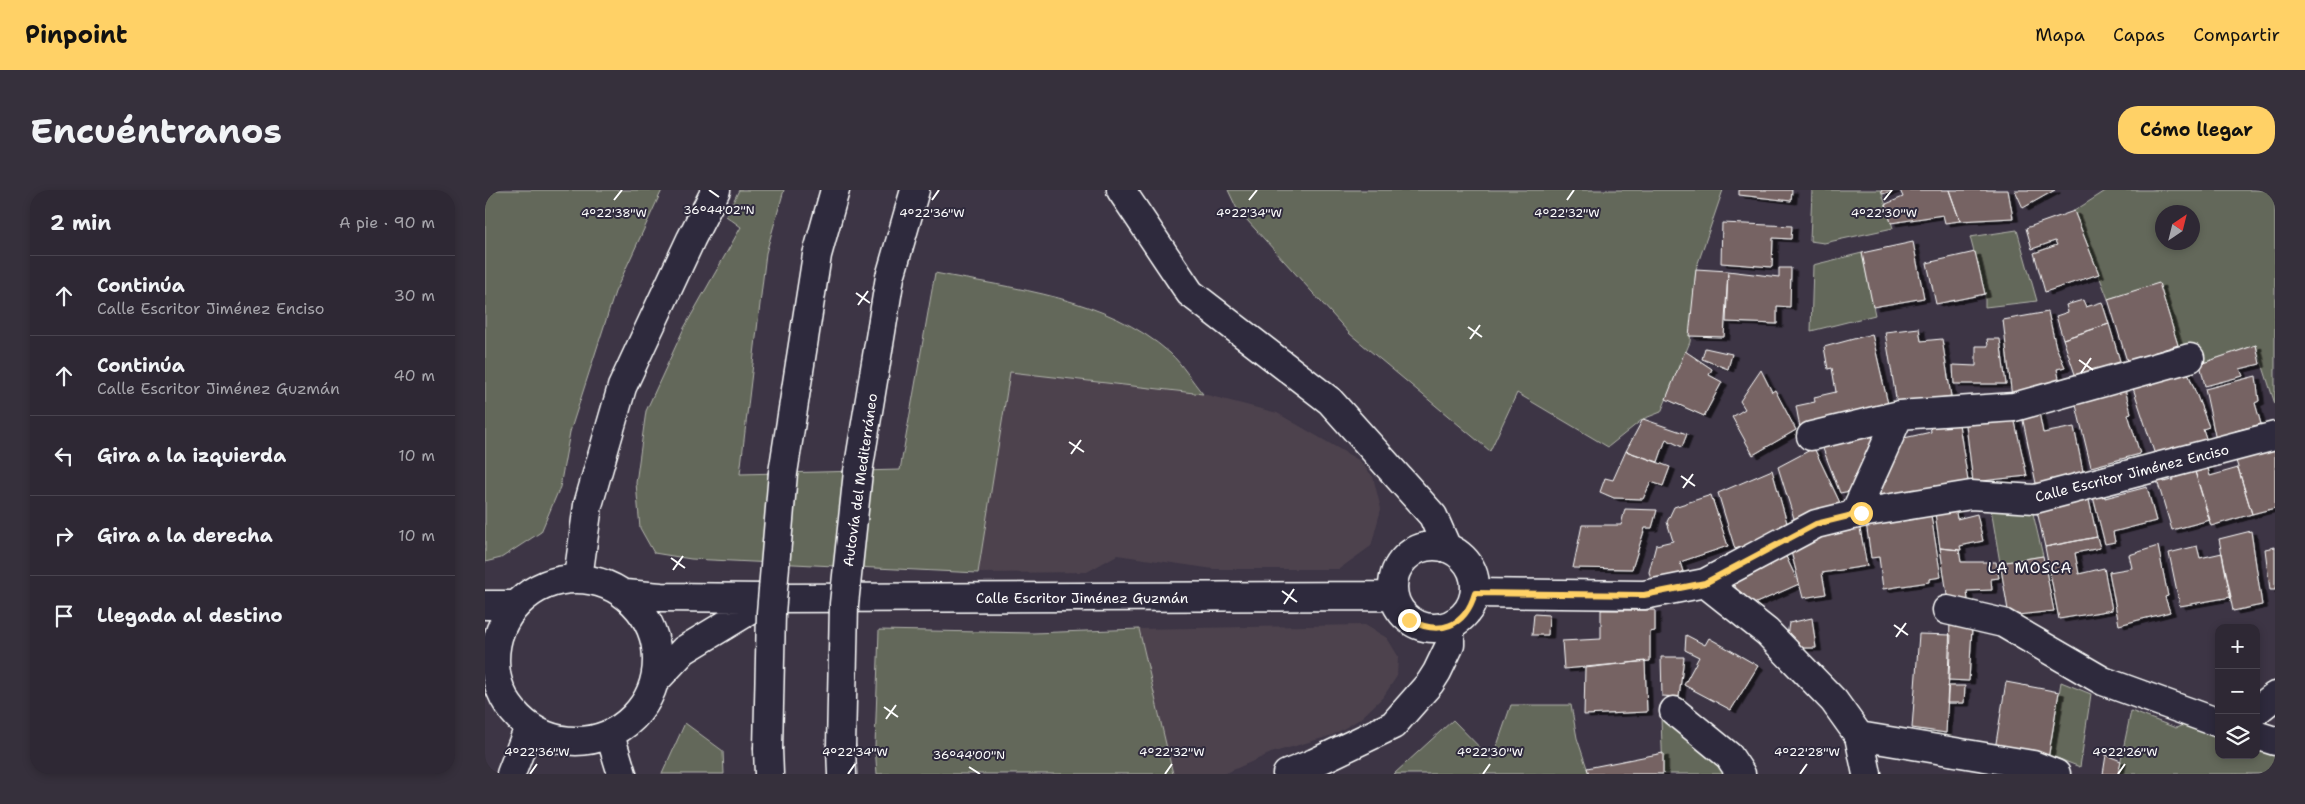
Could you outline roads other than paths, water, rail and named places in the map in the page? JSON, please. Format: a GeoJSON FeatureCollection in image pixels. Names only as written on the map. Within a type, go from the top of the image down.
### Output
{"type":"FeatureCollection","features":[{"type":"Feature","properties":{"kind":"main road"},"geometry":{"type":"LineString","coordinates":[[577,578],[588,504],[622,387],[716,190]]}},
{"type":"Feature","properties":{"kind":"main road"},"geometry":{"type":"LineString","coordinates":[[769,762],[771,613],[783,473],[817,255],[835,190]]}},
{"type":"Feature","properties":{"kind":"main road","name":"Autovía del Mediterráneo"},"geometry":{"type":"LineString","coordinates":[[842,774],[844,604],[859,472],[890,277],[915,190]]}},
{"type":"Feature","properties":{"kind":"main road"},"geometry":{"type":"LineString","coordinates":[[1121,190],[1190,293],[1330,401],[1433,516],[1447,548]]}},
{"type":"Feature","properties":{"kind":"main road"},"geometry":{"type":"LineString","coordinates":[[1811,436],[1899,415],[2014,407],[2190,358]]}},
{"type":"Feature","properties":{"kind":"main road"},"geometry":{"type":"LineString","coordinates":[[1854,515],[1899,415]]}},
{"type":"Feature","properties":{"kind":"main road","name":"Calle Escritor Jiménez Enciso"},"geometry":{"type":"LineString","coordinates":[[1705,583],[1816,524],[1854,515],[1971,495],[2035,499],[2275,436]]}},
{"type":"Feature","properties":{"kind":"main road"},"geometry":{"type":"LineString","coordinates":[[1433,546],[1447,548],[1466,560],[1476,581],[1475,593],[1471,607],[1462,618],[1450,626],[1436,629],[1421,626],[1409,620],[1399,609],[1394,596],[1393,581],[1398,567],[1407,556],[1419,548],[1433,546]]}},
{"type":"Feature","properties":{"kind":"main road"},"geometry":{"type":"LineString","coordinates":[[577,578],[602,582],[625,594],[642,612],[654,633],[658,657],[655,681],[646,704],[630,722],[610,735],[582,742],[554,739],[529,727],[513,712],[501,694],[490,668],[497,638],[499,611],[533,590],[555,581],[577,578]]}},
{"type":"Feature","properties":{"kind":"main road"},"geometry":{"type":"LineString","coordinates":[[1475,593],[1644,595],[1705,583],[1767,632],[1833,700],[1859,736],[1867,774]]}},
{"type":"Feature","properties":{"kind":"main road","name":"Calle Escritor Jiménez Guzmán"},"geometry":{"type":"LineString","coordinates":[[625,594],[661,597],[770,598],[1394,596]]}},
{"type":"Feature","properties":{"kind":"main road"},"geometry":{"type":"LineString","coordinates":[[655,681],[684,650],[770,598]]}},
{"type":"Feature","properties":{"kind":"main road"},"geometry":{"type":"LineString","coordinates":[[1947,610],[2003,623],[2103,681],[2215,722]]}},
{"type":"Feature","properties":{"kind":"main road"},"geometry":{"type":"LineString","coordinates":[[1287,774],[1314,764],[1393,725],[1430,683],[1437,672],[1450,645],[1450,626]]}},
{"type":"Feature","properties":{"kind":"main road"},"geometry":{"type":"LineString","coordinates":[[2260,709],[2275,696]]}},
{"type":"Feature","properties":{"kind":"main road"},"geometry":{"type":"LineString","coordinates":[[1674,711],[1729,756],[1741,774]]}},
{"type":"Feature","properties":{"kind":"main road"},"geometry":{"type":"LineString","coordinates":[[511,774],[529,727]]}},
{"type":"Feature","properties":{"kind":"main road"},"geometry":{"type":"LineString","coordinates":[[610,735],[622,774]]}},
{"type":"Feature","properties":{"kind":"main road"},"geometry":{"type":"LineString","coordinates":[[1859,736],[2033,765],[2056,774]]}},
{"type":"Feature","properties":{"kind":"main road"},"geometry":{"type":"LineString","coordinates":[[2260,736],[2275,742]]}},
{"type":"Feature","properties":{"kind":"district","name":"LA MOSCA"},"geometry":{"type":"Point","coordinates":[2030,568]}}]}
